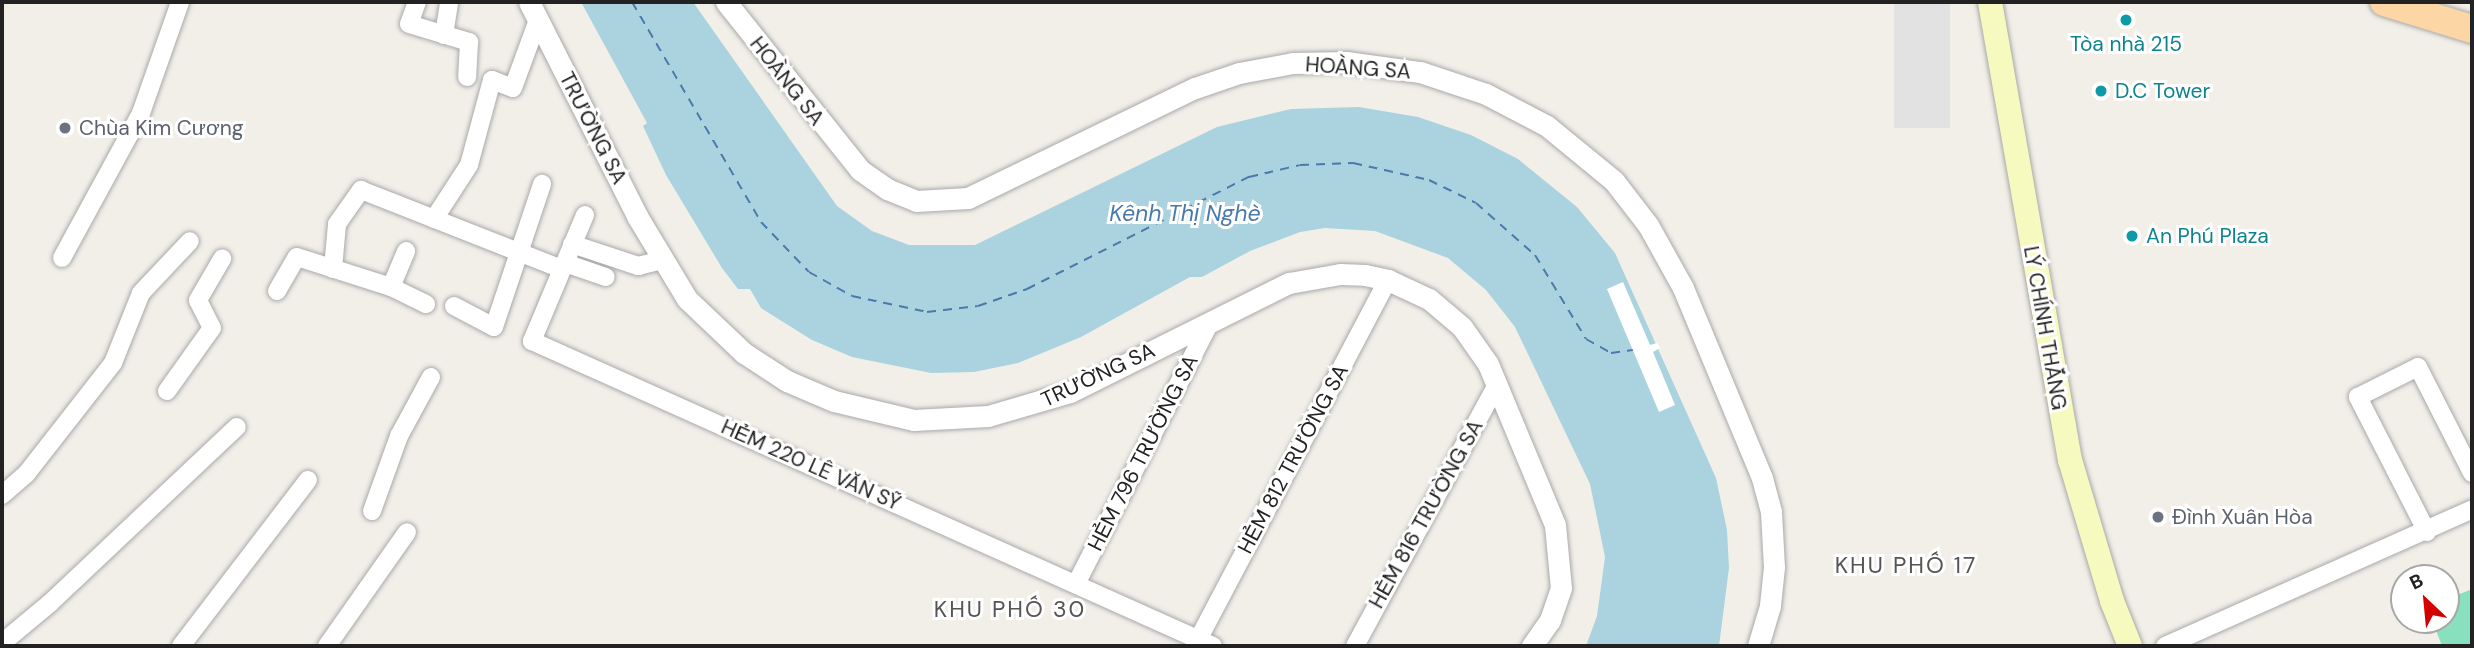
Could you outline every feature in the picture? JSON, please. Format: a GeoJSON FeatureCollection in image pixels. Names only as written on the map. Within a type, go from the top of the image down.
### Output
{"type":"FeatureCollection","features":[{"type":"Feature","properties":{"kind":"main road","name":"LÝ CHÍNH THẮNG"},"geometry":{"type":"LineString","coordinates":[[1990,2],[2070,460],[2112,601],[2130,646]]}},
{"type":"Feature","properties":{"kind":"main road"},"geometry":{"type":"LineString","coordinates":[[2384,2],[2472,29]]}},
{"type":"Feature","properties":{"kind":"street"},"geometry":{"type":"LineString","coordinates":[[62,258],[141,113],[180,2]]}},
{"type":"Feature","properties":{"kind":"street"},"geometry":{"type":"LineString","coordinates":[[417,2],[409,24],[469,42],[467,77]]}},
{"type":"Feature","properties":{"kind":"street"},"geometry":{"type":"LineString","coordinates":[[444,35],[449,2]]}},
{"type":"Feature","properties":{"kind":"street","name":"HOÀNG SA"},"geometry":{"type":"LineString","coordinates":[[726,2],[860,170],[887,189],[916,201],[968,198],[1195,88],[1239,73],[1293,64],[1346,62],[1420,72],[1486,94],[1538,120],[1585,154],[1637,209],[1672,267],[1710,351],[1762,478],[1770,512],[1773,586],[1758,646]]}},
{"type":"Feature","properties":{"kind":"street"},"geometry":{"type":"LineString","coordinates":[[434,219],[469,166],[492,80],[513,88],[533,11]]}},
{"type":"Feature","properties":{"kind":"street","name":"TRƯỜNG SA"},"geometry":{"type":"LineString","coordinates":[[533,11],[662,260],[704,319],[768,369],[834,401],[914,420],[988,416],[1043,402],[1301,280],[1340,274],[1388,280],[1446,311],[1477,346],[1498,383],[1540,482],[1560,546],[1557,605],[1532,646]]}},
{"type":"Feature","properties":{"kind":"street"},"geometry":{"type":"LineString","coordinates":[[454,306],[494,327],[522,253],[542,184]]}},
{"type":"Feature","properties":{"kind":"street"},"geometry":{"type":"LineString","coordinates":[[333,269],[337,224],[361,190],[522,253],[606,277]]}},
{"type":"Feature","properties":{"kind":"street","name":"HẺM 220 LÊ VĂN SỸ"},"geometry":{"type":"LineString","coordinates":[[584,215],[532,341],[1206,642]]}},
{"type":"Feature","properties":{"kind":"street"},"geometry":{"type":"LineString","coordinates":[[2,495],[36,462],[113,363],[141,293],[190,241]]}},
{"type":"Feature","properties":{"kind":"street"},"geometry":{"type":"LineString","coordinates":[[572,244],[638,266],[662,260]]}},
{"type":"Feature","properties":{"kind":"street"},"geometry":{"type":"LineString","coordinates":[[391,287],[406,251]]}},
{"type":"Feature","properties":{"kind":"street"},"geometry":{"type":"LineString","coordinates":[[277,290],[297,257],[391,287],[426,304]]}},
{"type":"Feature","properties":{"kind":"street"},"geometry":{"type":"LineString","coordinates":[[167,391],[212,328],[198,300],[222,259]]}},
{"type":"Feature","properties":{"kind":"street","name":"HẺM 812 TRƯỜNG SA"},"geometry":{"type":"LineString","coordinates":[[1206,642],[1388,280]]}},
{"type":"Feature","properties":{"kind":"street","name":"HẺM 796 TRƯỜNG SA"},"geometry":{"type":"LineString","coordinates":[[1076,584],[1210,322]]}},
{"type":"Feature","properties":{"kind":"street"},"geometry":{"type":"LineString","coordinates":[[2427,532],[2358,397],[2418,367],[2472,473]]}},
{"type":"Feature","properties":{"kind":"street"},"geometry":{"type":"LineString","coordinates":[[372,511],[399,436],[430,377]]}},
{"type":"Feature","properties":{"kind":"street","name":"HẺM 816 TRƯỜNG SA"},"geometry":{"type":"LineString","coordinates":[[1355,646],[1498,383]]}},
{"type":"Feature","properties":{"kind":"street"},"geometry":{"type":"LineString","coordinates":[[2,643],[50,604],[237,427]]}},
{"type":"Feature","properties":{"kind":"street"},"geometry":{"type":"LineString","coordinates":[[181,646],[308,480]]}},
{"type":"Feature","properties":{"kind":"street"},"geometry":{"type":"LineString","coordinates":[[2165,646],[2427,532],[2472,509]]}},
{"type":"Feature","properties":{"kind":"street"},"geometry":{"type":"LineString","coordinates":[[327,646],[407,532]]}},
{"type":"Feature","properties":{"kind":"green space"},"geometry":{"type":"Polygon","coordinates":[[[2470,590],[2472,646],[2442,646],[2437,634],[2460,634],[2460,594],[2470,590]]]}},
{"type":"Feature","properties":{"kind":"shaded area"},"geometry":{"type":"Polygon","coordinates":[[[1894,2],[1950,2],[1950,128],[1894,128],[1894,2]]]}},
{"type":"Feature","properties":{"kind":"water","name":"Kênh Thị Nghè"},"geometry":{"type":"Polygon","coordinates":[[[581,2],[693,2],[837,206],[872,231],[909,245],[975,245],[1217,127],[1291,109],[1359,107],[1418,117],[1471,135],[1518,159],[1577,207],[1615,253],[1716,478],[1727,530],[1729,568],[1719,646],[1586,646],[1597,616],[1605,557],[1590,484],[1515,327],[1486,290],[1448,258],[1375,231],[1325,228],[1300,232],[1250,251],[1202,277],[1190,277],[1081,337],[1018,363],[974,372],[931,373],[852,357],[812,340],[761,308],[750,289],[738,289],[722,268],[666,175],[643,126],[647,123],[581,2]]]}},
{"type":"Feature","properties":{"kind":"pier"},"geometry":{"type":"Polygon","coordinates":[[[1623,282],[1650,345],[1657,343],[1660,348],[1653,352],[1675,405],[1659,412],[1607,289],[1623,282]]]}},
{"type":"Feature","properties":{"kind":"ferry route"},"geometry":{"type":"LineString","coordinates":[[632,2],[761,222],[809,272],[852,296],[927,312],[978,306],[1027,289],[1249,177],[1300,165],[1353,163],[1429,180],[1476,203],[1535,255],[1586,339],[1611,353],[1633,350]]}},
{"type":"Feature","properties":{"kind":"place","name":"Tòa nhà 215"},"geometry":{"type":"Point","coordinates":[2126,20]}},
{"type":"Feature","properties":{"kind":"place","name":"D.C Tower"},"geometry":{"type":"Point","coordinates":[2101,91]}},
{"type":"Feature","properties":{"kind":"place","name":"Chùa Kim Cương"},"geometry":{"type":"Point","coordinates":[65,128]}},
{"type":"Feature","properties":{"kind":"place","name":"An Phú Plaza"},"geometry":{"type":"Point","coordinates":[2132,236]}},
{"type":"Feature","properties":{"kind":"place","name":"Đình Xuân Hòa"},"geometry":{"type":"Point","coordinates":[2158,517]}},
{"type":"Feature","properties":{"kind":"district","name":"KHU PHỐ 17"},"geometry":{"type":"Point","coordinates":[1906,565]}},
{"type":"Feature","properties":{"kind":"district","name":"KHU PHỐ 30"},"geometry":{"type":"Point","coordinates":[1010,609]}}]}
